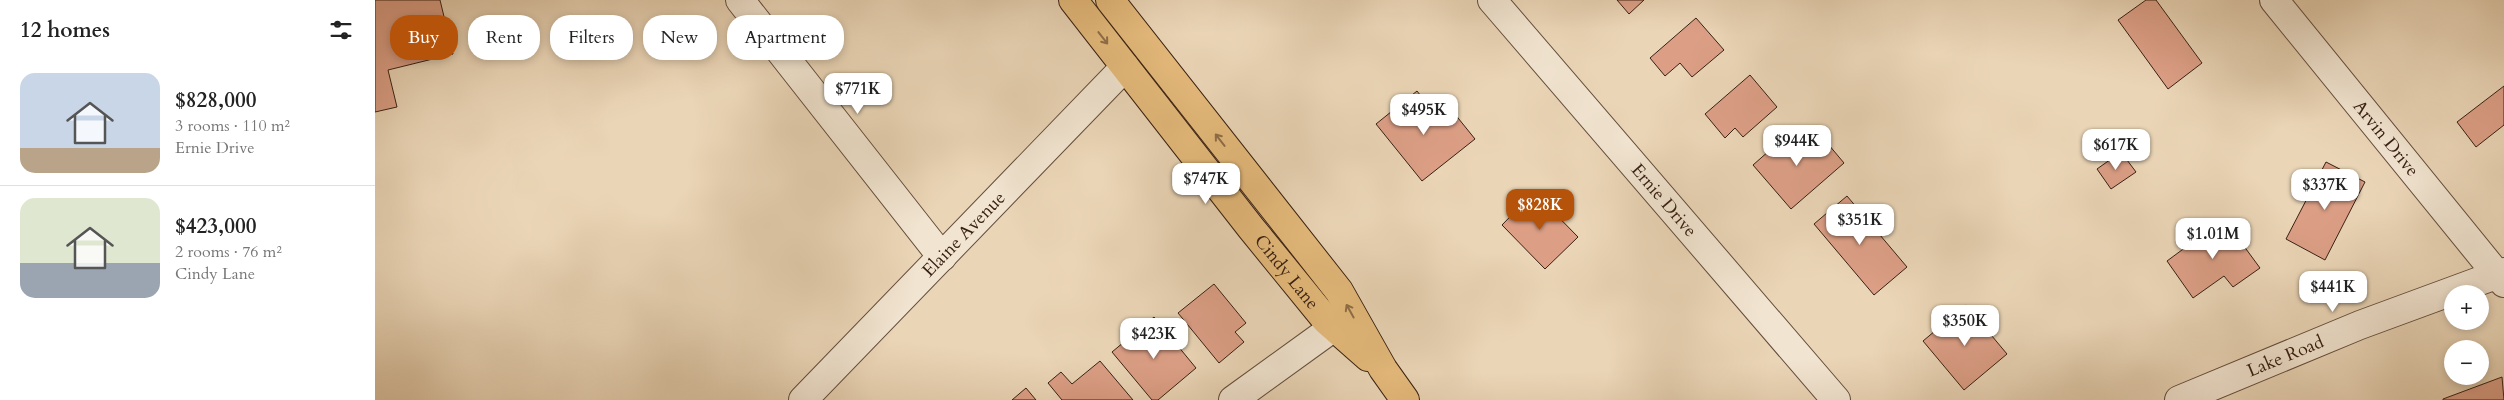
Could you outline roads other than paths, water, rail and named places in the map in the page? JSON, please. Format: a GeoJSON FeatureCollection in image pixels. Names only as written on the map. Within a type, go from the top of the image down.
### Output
{"type":"FeatureCollection","features":[{"type":"Feature","properties":{"kind":"main road","name":"Cindy Lane"},"geometry":{"type":"LineString","coordinates":[[1073,0],[1251,228],[1334,327],[1383,369]]}},
{"type":"Feature","properties":{"kind":"main road","name":"Cindy Lane"},"geometry":{"type":"LineString","coordinates":[[1110,0],[1339,291],[1383,369],[1405,400]]}},
{"type":"Feature","properties":{"kind":"street"},"geometry":{"type":"LineString","coordinates":[[740,0],[942,257]]}},
{"type":"Feature","properties":{"kind":"street","name":"Ernie Drive"},"geometry":{"type":"LineString","coordinates":[[1492,0],[1836,400]]}},
{"type":"Feature","properties":{"kind":"street","name":"Arvin Drive"},"geometry":{"type":"LineString","coordinates":[[2274,0],[2502,277]]}},
{"type":"Feature","properties":{"kind":"street","name":"Elaine Avenue"},"geometry":{"type":"LineString","coordinates":[[803,400],[1125,67]]}},
{"type":"Feature","properties":{"kind":"street","name":"Lake Road"},"geometry":{"type":"LineString","coordinates":[[2179,400],[2360,325],[2502,277]]}},
{"type":"Feature","properties":{"kind":"street"},"geometry":{"type":"LineString","coordinates":[[1233,400],[1334,327]]}}]}
